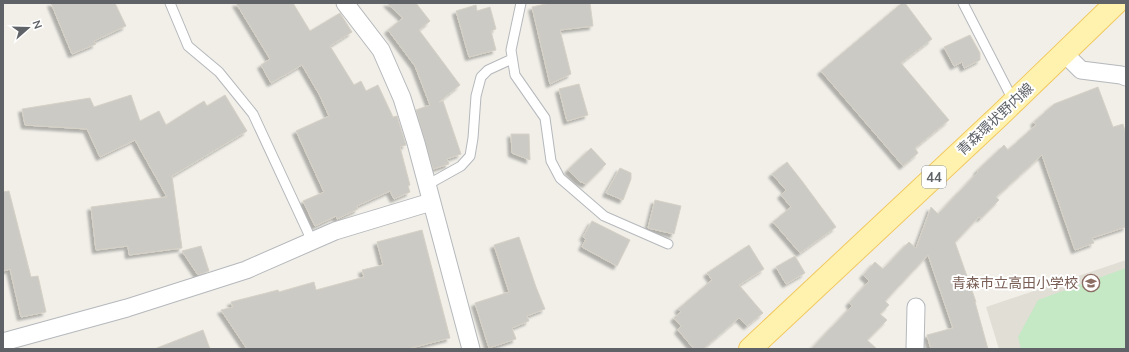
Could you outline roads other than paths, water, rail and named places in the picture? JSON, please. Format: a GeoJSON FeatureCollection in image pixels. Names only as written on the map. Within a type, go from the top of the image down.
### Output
{"type":"FeatureCollection","features":[{"type":"Feature","properties":{"kind":"main road","name":"青森環状野内線"},"geometry":{"type":"LineString","coordinates":[[750,349],[1014,102],[1116,3]]}},
{"type":"Feature","properties":{"kind":"street"},"geometry":{"type":"LineString","coordinates":[[345,3],[381,50],[402,98],[416,143],[471,349]]}},
{"type":"Feature","properties":{"kind":"street"},"geometry":{"type":"LineString","coordinates":[[1064,53],[1081,70],[1121,75],[1126,77]]}},
{"type":"Feature","properties":{"kind":"street"},"geometry":{"type":"LineString","coordinates":[[3,342],[127,308],[246,270],[335,231],[431,202]]}},
{"type":"Feature","properties":{"kind":"street"},"geometry":{"type":"LineString","coordinates":[[915,349],[916,307]]}},
{"type":"Feature","properties":{"kind":"lane"},"geometry":{"type":"LineString","coordinates":[[170,3],[188,46],[219,72],[253,114],[312,241]]}},
{"type":"Feature","properties":{"kind":"lane"},"geometry":{"type":"LineString","coordinates":[[521,3],[511,50],[515,75],[545,118],[552,161],[560,178],[604,216],[668,244]]}},
{"type":"Feature","properties":{"kind":"lane"},"geometry":{"type":"LineString","coordinates":[[963,3],[1014,102]]}},
{"type":"Feature","properties":{"kind":"lane"},"geometry":{"type":"LineString","coordinates":[[426,185],[461,166],[470,156],[476,96],[481,77],[488,70],[512,59]]}},
{"type":"Feature","properties":{"kind":"place","name":"青森市立高田小学校"},"geometry":{"type":"Point","coordinates":[1091,283]}}]}
